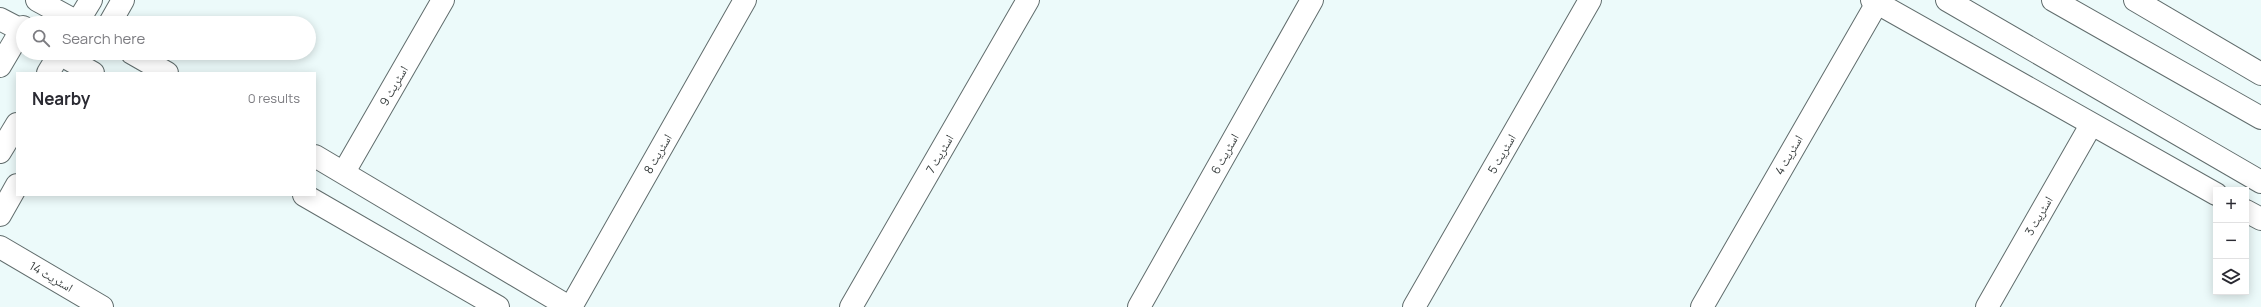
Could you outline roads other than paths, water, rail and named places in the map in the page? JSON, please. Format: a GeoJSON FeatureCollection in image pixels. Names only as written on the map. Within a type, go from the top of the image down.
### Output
{"type":"FeatureCollection","features":[{"type":"Feature","properties":{"kind":"street"},"geometry":{"type":"LineString","coordinates":[[29,16],[37,0],[66,16]]}},
{"type":"Feature","properties":{"kind":"street"},"geometry":{"type":"LineString","coordinates":[[82,16],[90,0]]}},
{"type":"Feature","properties":{"kind":"street"},"geometry":{"type":"LineString","coordinates":[[114,16],[123,0]]}},
{"type":"Feature","properties":{"kind":"street","name":"اسٹریٹ 9"},"geometry":{"type":"LineString","coordinates":[[344,172],[443,0]]}},
{"type":"Feature","properties":{"kind":"street","name":"اسٹریٹ 8"},"geometry":{"type":"LineString","coordinates":[[570,307],[745,0]]}},
{"type":"Feature","properties":{"kind":"street","name":"اسٹریٹ 7"},"geometry":{"type":"LineString","coordinates":[[851,307],[1028,0]]}},
{"type":"Feature","properties":{"kind":"street","name":"اسٹریٹ 6"},"geometry":{"type":"LineString","coordinates":[[1139,307],[1312,0]]}},
{"type":"Feature","properties":{"kind":"street","name":"اسٹریٹ 5"},"geometry":{"type":"LineString","coordinates":[[1414,307],[1590,0]]}},
{"type":"Feature","properties":{"kind":"street"},"geometry":{"type":"LineString","coordinates":[[1947,0],[2261,182]]}},
{"type":"Feature","properties":{"kind":"street"},"geometry":{"type":"LineString","coordinates":[[2053,0],[2261,118]]}},
{"type":"Feature","properties":{"kind":"street"},"geometry":{"type":"LineString","coordinates":[[2135,0],[2261,74]]}},
{"type":"Feature","properties":{"kind":"street"},"geometry":{"type":"LineString","coordinates":[[1874,1],[2091,125],[2213,192]]}},
{"type":"Feature","properties":{"kind":"street","name":"اسٹریٹ 4"},"geometry":{"type":"LineString","coordinates":[[1702,307],[1874,1]]}},
{"type":"Feature","properties":{"kind":"street"},"geometry":{"type":"LineString","coordinates":[[0,19],[16,25]]}},
{"type":"Feature","properties":{"kind":"street"},"geometry":{"type":"LineString","coordinates":[[0,66],[16,40]]}},
{"type":"Feature","properties":{"kind":"street"},"geometry":{"type":"LineString","coordinates":[[49,72],[55,60]]}},
{"type":"Feature","properties":{"kind":"street"},"geometry":{"type":"LineString","coordinates":[[73,60],[87,67]]}},
{"type":"Feature","properties":{"kind":"street"},"geometry":{"type":"LineString","coordinates":[[145,60],[166,72]]}},
{"type":"Feature","properties":{"kind":"street","name":"اسٹریٹ 3"},"geometry":{"type":"LineString","coordinates":[[1987,307],[2091,125]]}},
{"type":"Feature","properties":{"kind":"street"},"geometry":{"type":"LineString","coordinates":[[0,152],[16,126]]}},
{"type":"Feature","properties":{"kind":"street"},"geometry":{"type":"LineString","coordinates":[[316,157],[570,307]]}},
{"type":"Feature","properties":{"kind":"street"},"geometry":{"type":"LineString","coordinates":[[0,215],[16,187]]}},
{"type":"Feature","properties":{"kind":"street"},"geometry":{"type":"LineString","coordinates":[[306,196],[498,307]]}},
{"type":"Feature","properties":{"kind":"street"},"geometry":{"type":"LineString","coordinates":[[2249,213],[2261,219]]}},
{"type":"Feature","properties":{"kind":"street","name":"اسٹریٹ 14"},"geometry":{"type":"LineString","coordinates":[[0,247],[102,307]]}}]}
